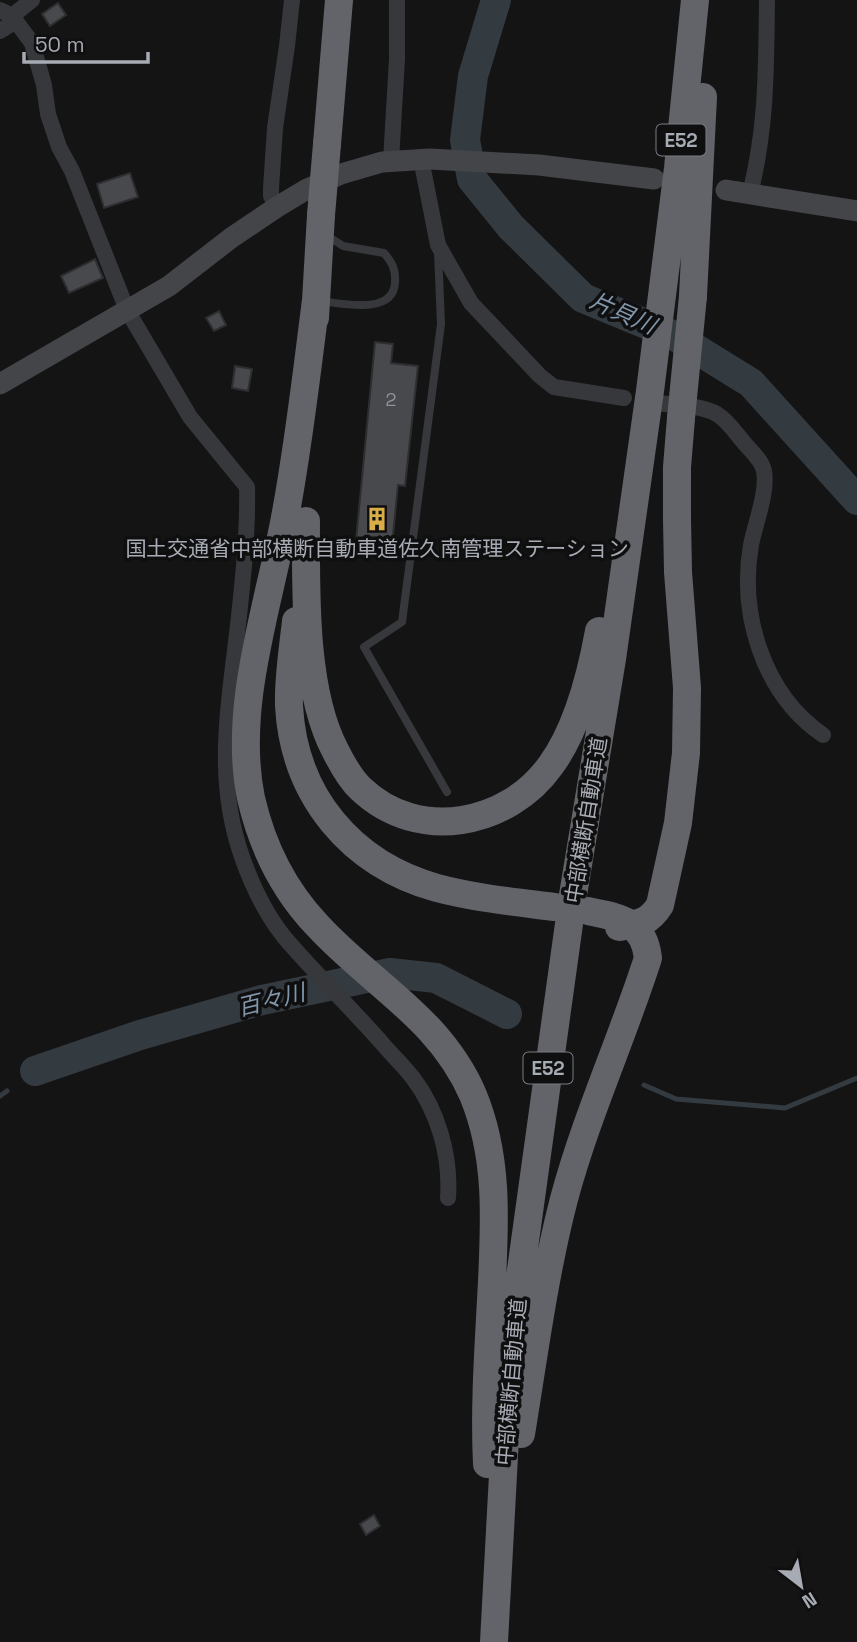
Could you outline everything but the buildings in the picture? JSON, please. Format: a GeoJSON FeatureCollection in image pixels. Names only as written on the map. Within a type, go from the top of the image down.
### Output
{"type":"FeatureCollection","features":[{"type":"Feature","properties":{"kind":"highway"},"geometry":{"type":"LineString","coordinates":[[339,0],[296,517],[274,703],[284,765],[299,800],[329,842],[378,880],[437,902],[553,914]]}},
{"type":"Feature","properties":{"kind":"highway","name":"中部横断自動車道"},"geometry":{"type":"LineString","coordinates":[[494,1642],[508,1382],[520,1277],[573,895],[612,659],[650,400],[666,174],[695,0]]}},
{"type":"Feature","properties":{"kind":"highway"},"geometry":{"type":"LineString","coordinates":[[296,517],[306,588],[313,672],[325,724],[333,748],[360,788],[374,800],[395,811],[443,823],[470,820],[496,812],[517,800],[552,764],[565,741],[586,684],[612,558],[650,400],[693,296],[704,0]]}},
{"type":"Feature","properties":{"kind":"highway"},"geometry":{"type":"LineString","coordinates":[[587,918],[612,928],[632,925],[650,918],[660,905],[678,823],[687,753],[687,688],[677,519],[677,467],[650,400]]}},
{"type":"Feature","properties":{"kind":"highway"},"geometry":{"type":"LineString","coordinates":[[296,517],[268,588],[249,701],[247,764],[251,796],[264,842],[284,882],[317,925],[434,1033],[461,1071],[480,1114],[492,1161],[494,1229],[486,1443],[494,1609]]}},
{"type":"Feature","properties":{"kind":"highway"},"geometry":{"type":"LineString","coordinates":[[494,1609],[544,1283],[565,1197],[648,958],[644,937],[632,925]]}},
{"type":"Feature","properties":{"kind":"street"},"geometry":{"type":"LineString","coordinates":[[0,31],[9,16],[32,0]]}},
{"type":"Feature","properties":{"kind":"street"},"geometry":{"type":"LineString","coordinates":[[277,207],[271,196],[275,128],[292,0]]}},
{"type":"Feature","properties":{"kind":"street"},"geometry":{"type":"LineString","coordinates":[[391,161],[397,59],[397,0]]}},
{"type":"Feature","properties":{"kind":"street"},"geometry":{"type":"LineString","coordinates":[[750,194],[760,153],[766,101],[767,0]]}},
{"type":"Feature","properties":{"kind":"street"},"geometry":{"type":"LineString","coordinates":[[9,16],[32,43],[56,138],[72,171],[127,310],[190,417],[247,487],[238,626],[225,727],[226,784],[234,830],[251,881],[276,926],[290,944],[348,1004],[413,1078],[433,1114],[446,1156],[450,1178],[449,1198]]}},
{"type":"Feature","properties":{"kind":"street"},"geometry":{"type":"LineString","coordinates":[[425,159],[438,245],[471,303],[547,382],[554,387],[709,411],[720,416],[757,457],[764,470],[764,485],[751,545],[747,587],[755,635],[761,657],[774,681],[791,705],[811,727],[823,735]]}},
{"type":"Feature","properties":{"kind":"street"},"geometry":{"type":"LineString","coordinates":[[0,384],[179,279],[231,238],[277,207],[324,181],[391,161],[425,159],[509,162],[666,174]]}},
{"type":"Feature","properties":{"kind":"street"},"geometry":{"type":"LineString","coordinates":[[726,190],[857,211]]}},
{"type":"Feature","properties":{"kind":"lane"},"geometry":{"type":"LineString","coordinates":[[316,300],[372,305],[382,303],[395,288],[396,274],[392,262],[384,253],[343,246],[321,223]]}},
{"type":"Feature","properties":{"kind":"lane"},"geometry":{"type":"LineString","coordinates":[[438,245],[441,324],[402,622],[364,647],[447,792]]}},
{"type":"Feature","properties":{"kind":"waterway","name":"片貝川"},"geometry":{"type":"LineString","coordinates":[[496,0],[473,76],[465,140],[472,179],[511,227],[583,298],[675,336],[751,383],[857,500]]}},
{"type":"Feature","properties":{"kind":"waterway","name":"百々川"},"geometry":{"type":"LineString","coordinates":[[35,1071],[140,1035],[262,1000],[390,973],[436,978],[507,1014]]}},
{"type":"Feature","properties":{"kind":"waterway","name":"百々川"},"geometry":{"type":"LineString","coordinates":[[644,1085],[676,1099],[785,1108],[857,1078]]}},
{"type":"Feature","properties":{"kind":"waterway"},"geometry":{"type":"LineString","coordinates":[[0,1096],[7,1091]]}},
{"type":"Feature","properties":{"kind":"place","name":"国土交通省中部横断自動車道佐久南管理ステーション"},"geometry":{"type":"Point","coordinates":[377,519]}}]}
